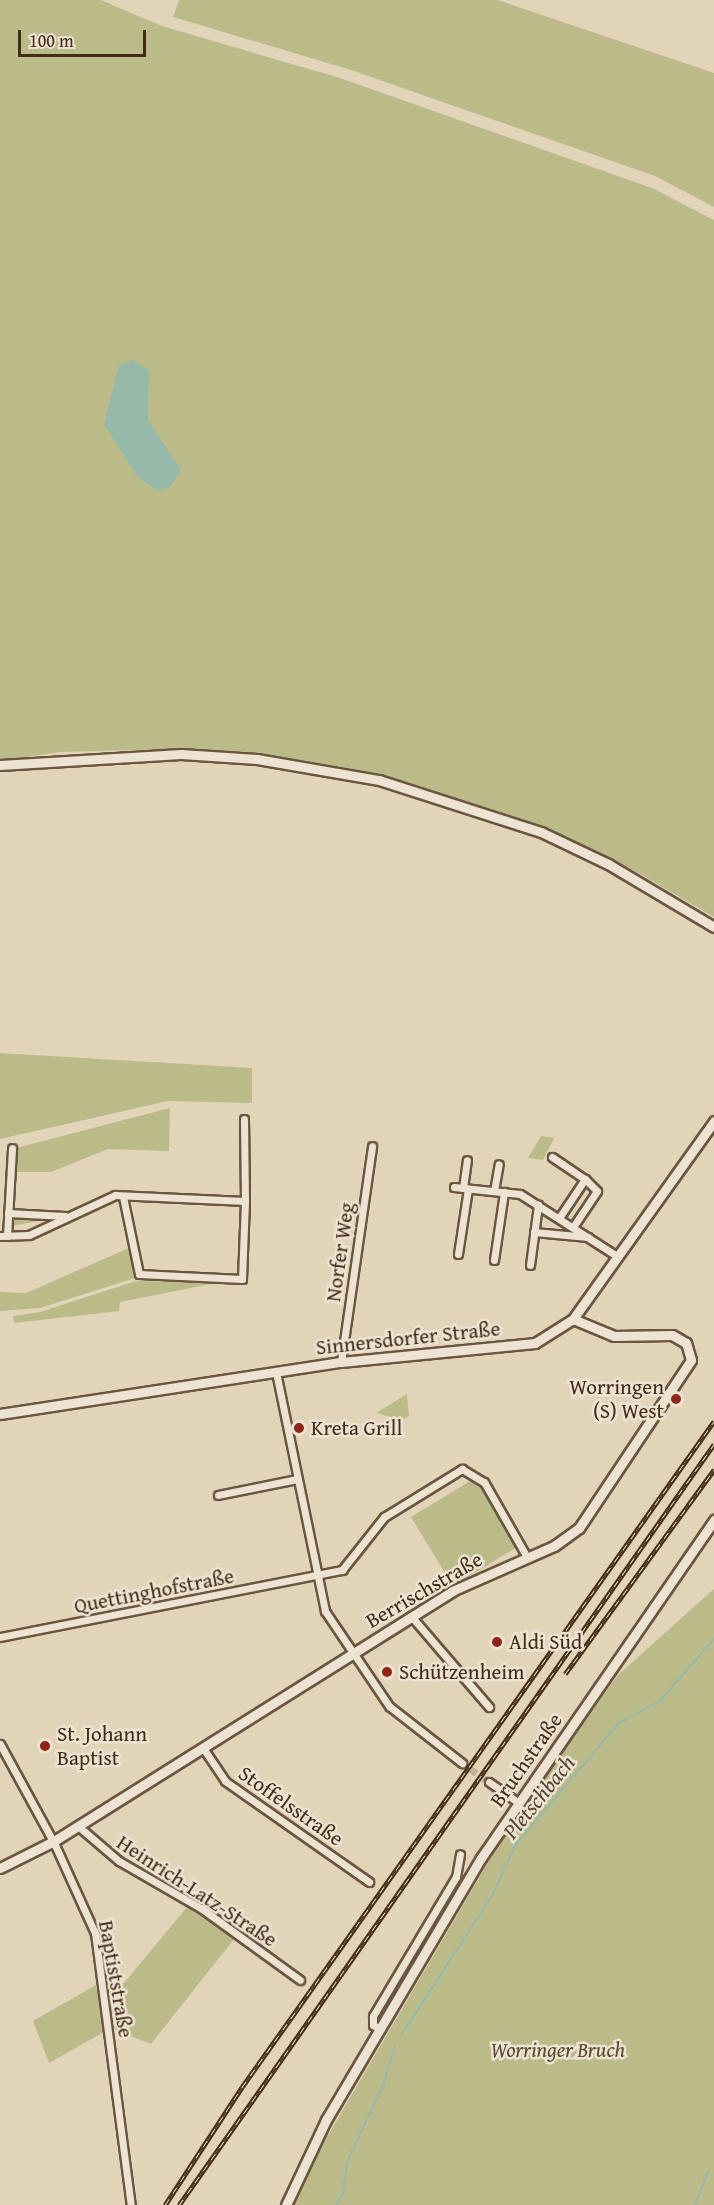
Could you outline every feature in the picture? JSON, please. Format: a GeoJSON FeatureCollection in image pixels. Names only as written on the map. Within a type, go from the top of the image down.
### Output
{"type":"FeatureCollection","features":[{"type":"Feature","properties":{"kind":"street"},"geometry":{"type":"LineString","coordinates":[[0,765],[181,754],[257,759],[379,780],[541,832],[609,864],[714,927]]}},
{"type":"Feature","properties":{"kind":"street"},"geometry":{"type":"LineString","coordinates":[[123,1197],[139,1274],[196,1280],[242,1279],[245,1201],[244,1119]]}},
{"type":"Feature","properties":{"kind":"street","name":"Sinnersdorfer Straße"},"geometry":{"type":"LineString","coordinates":[[0,1414],[341,1362],[535,1343],[573,1319],[714,1120]]}},
{"type":"Feature","properties":{"kind":"street","name":"Norfer Weg"},"geometry":{"type":"LineString","coordinates":[[341,1362],[372,1146]]}},
{"type":"Feature","properties":{"kind":"street"},"geometry":{"type":"LineString","coordinates":[[12,1148],[8,1213],[4,1236],[29,1235],[115,1195],[245,1201]]}},
{"type":"Feature","properties":{"kind":"street"},"geometry":{"type":"LineString","coordinates":[[552,1157],[585,1179],[597,1191],[573,1227]]}},
{"type":"Feature","properties":{"kind":"street"},"geometry":{"type":"LineString","coordinates":[[458,1254],[467,1160]]}},
{"type":"Feature","properties":{"kind":"street"},"geometry":{"type":"LineString","coordinates":[[494,1191],[499,1164]]}},
{"type":"Feature","properties":{"kind":"street"},"geometry":{"type":"LineString","coordinates":[[559,1218],[585,1179]]}},
{"type":"Feature","properties":{"kind":"street"},"geometry":{"type":"LineString","coordinates":[[454,1187],[504,1192],[538,1205],[617,1256]]}},
{"type":"Feature","properties":{"kind":"street"},"geometry":{"type":"LineString","coordinates":[[494,1260],[504,1192]]}},
{"type":"Feature","properties":{"kind":"street"},"geometry":{"type":"LineString","coordinates":[[530,1265],[538,1205]]}},
{"type":"Feature","properties":{"kind":"street"},"geometry":{"type":"LineString","coordinates":[[8,1213],[66,1216]]}},
{"type":"Feature","properties":{"kind":"street"},"geometry":{"type":"LineString","coordinates":[[534,1232],[588,1237]]}},
{"type":"Feature","properties":{"kind":"street","name":"Berrischstraße"},"geometry":{"type":"LineString","coordinates":[[0,1868],[54,1841],[411,1616],[579,1528],[691,1365],[686,1343],[672,1335],[614,1336],[573,1319]]}},
{"type":"Feature","properties":{"kind":"street"},"geometry":{"type":"LineString","coordinates":[[276,1372],[315,1577],[325,1611],[351,1654],[405,1722],[462,1763]]}},
{"type":"Feature","properties":{"kind":"street","name":"Quettinghofstraße"},"geometry":{"type":"LineString","coordinates":[[0,1637],[315,1577],[351,1564],[384,1517],[462,1469],[484,1482],[526,1557]]}},
{"type":"Feature","properties":{"kind":"street"},"geometry":{"type":"LineString","coordinates":[[218,1495],[297,1479]]}},
{"type":"Feature","properties":{"kind":"street","name":"Bruchstraße"},"geometry":{"type":"LineString","coordinates":[[286,2205],[309,2150],[518,1802],[714,1520]]}},
{"type":"Feature","properties":{"kind":"street"},"geometry":{"type":"LineString","coordinates":[[411,1616],[489,1707]]}},
{"type":"Feature","properties":{"kind":"street","name":"Baptiststraße"},"geometry":{"type":"LineString","coordinates":[[0,1744],[54,1841],[94,1933],[131,2205]]}},
{"type":"Feature","properties":{"kind":"street","name":"Stoffelsstraße"},"geometry":{"type":"LineString","coordinates":[[203,1748],[225,1781],[369,1882]]}},
{"type":"Feature","properties":{"kind":"street"},"geometry":{"type":"LineString","coordinates":[[489,1782],[518,1802]]}},
{"type":"Feature","properties":{"kind":"street","name":"Heinrich-Latz-Straße"},"geometry":{"type":"LineString","coordinates":[[78,1826],[119,1861],[202,1909],[300,1980]]}},
{"type":"Feature","properties":{"kind":"street"},"geometry":{"type":"LineString","coordinates":[[380,2029],[373,2025],[373,2016],[456,1877],[460,1854]]}},
{"type":"Feature","properties":{"kind":"green space"},"geometry":{"type":"Polygon","coordinates":[[[0,0],[101,0],[162,26],[340,78],[652,188],[714,220],[714,917],[635,871],[534,824],[379,774],[250,752],[175,749],[60,752],[0,761],[0,0]]]}},
{"type":"Feature","properties":{"kind":"green space"},"geometry":{"type":"Polygon","coordinates":[[[179,0],[498,0],[714,73],[714,207],[655,176],[351,70],[173,17],[179,0]]]}},
{"type":"Feature","properties":{"kind":"green space"},"geometry":{"type":"Polygon","coordinates":[[[0,1053],[252,1068],[252,1103],[168,1101],[0,1139],[0,1053]]]}},
{"type":"Feature","properties":{"kind":"green space"},"geometry":{"type":"Polygon","coordinates":[[[170,1108],[169,1151],[108,1149],[51,1172],[15,1172],[16,1148],[170,1108]]]}},
{"type":"Feature","properties":{"kind":"green space"},"geometry":{"type":"Polygon","coordinates":[[[541,1136],[554,1138],[543,1160],[528,1158],[541,1136]]]}},
{"type":"Feature","properties":{"kind":"green space"},"geometry":{"type":"Polygon","coordinates":[[[16,1217],[42,1218],[43,1220],[12,1226],[16,1217]]]}},
{"type":"Feature","properties":{"kind":"green space"},"geometry":{"type":"Polygon","coordinates":[[[129,1248],[134,1278],[40,1308],[0,1311],[0,1292],[26,1293],[129,1248]]]}},
{"type":"Feature","properties":{"kind":"green space"},"geometry":{"type":"Polygon","coordinates":[[[136,1281],[216,1283],[120,1302],[119,1311],[14,1323],[13,1316],[40,1312],[136,1281]]]}},
{"type":"Feature","properties":{"kind":"green space"},"geometry":{"type":"Polygon","coordinates":[[[407,1394],[409,1416],[402,1420],[376,1413],[407,1394]]]}},
{"type":"Feature","properties":{"kind":"green space"},"geometry":{"type":"Polygon","coordinates":[[[475,1478],[517,1547],[453,1586],[411,1517],[475,1478]]]}},
{"type":"Feature","properties":{"kind":"green space","name":"Worringer Bruch"},"geometry":{"type":"Polygon","coordinates":[[[714,1589],[714,2205],[294,2205],[320,2149],[524,1801],[619,1674],[714,1589]]]}},
{"type":"Feature","properties":{"kind":"green space"},"geometry":{"type":"Polygon","coordinates":[[[187,1907],[234,1939],[151,2044],[115,2030],[110,2000],[187,1907]]]}},
{"type":"Feature","properties":{"kind":"green space"},"geometry":{"type":"Polygon","coordinates":[[[96,1985],[104,2032],[49,2063],[33,2021],[96,1985]]]}},
{"type":"Feature","properties":{"kind":"shaded area"},"geometry":{"type":"Polygon","coordinates":[[[132,360],[149,370],[148,420],[181,470],[169,488],[158,490],[138,478],[104,424],[119,365],[132,360]]]}},
{"type":"Feature","properties":{"kind":"waterway","name":"Pletschbach"},"geometry":{"type":"LineString","coordinates":[[402,2034],[492,1896],[516,1844],[619,1723],[660,1701],[714,1639]]}},
{"type":"Feature","properties":{"kind":"waterway","name":"Pletschbach"},"geometry":{"type":"LineString","coordinates":[[336,2205],[343,2194],[347,2162],[382,2088],[395,2047]]}},
{"type":"Feature","properties":{"kind":"waterway"},"geometry":{"type":"LineString","coordinates":[[695,2205],[708,2171]]}},
{"type":"Feature","properties":{"kind":"tunnel"},"geometry":{"type":"LineString","coordinates":[[462,1763],[489,1782]]}},
{"type":"Feature","properties":{"kind":"railway"},"geometry":{"type":"LineString","coordinates":[[165,2205],[242,2087],[714,1421]]}},
{"type":"Feature","properties":{"kind":"railway"},"geometry":{"type":"LineString","coordinates":[[179,2205],[714,1444]]}},
{"type":"Feature","properties":{"kind":"railway"},"geometry":{"type":"LineString","coordinates":[[565,1674],[714,1470]]}},
{"type":"Feature","properties":{"kind":"place","name":"Worringen (S) West"},"geometry":{"type":"Point","coordinates":[676,1399]}},
{"type":"Feature","properties":{"kind":"place","name":"Kreta Grill"},"geometry":{"type":"Point","coordinates":[299,1428]}},
{"type":"Feature","properties":{"kind":"place","name":"Aldi Süd"},"geometry":{"type":"Point","coordinates":[497,1642]}},
{"type":"Feature","properties":{"kind":"place","name":"Schützenheim"},"geometry":{"type":"Point","coordinates":[387,1672]}},
{"type":"Feature","properties":{"kind":"place","name":"St. Johann Baptist"},"geometry":{"type":"Point","coordinates":[45,1746]}}]}
